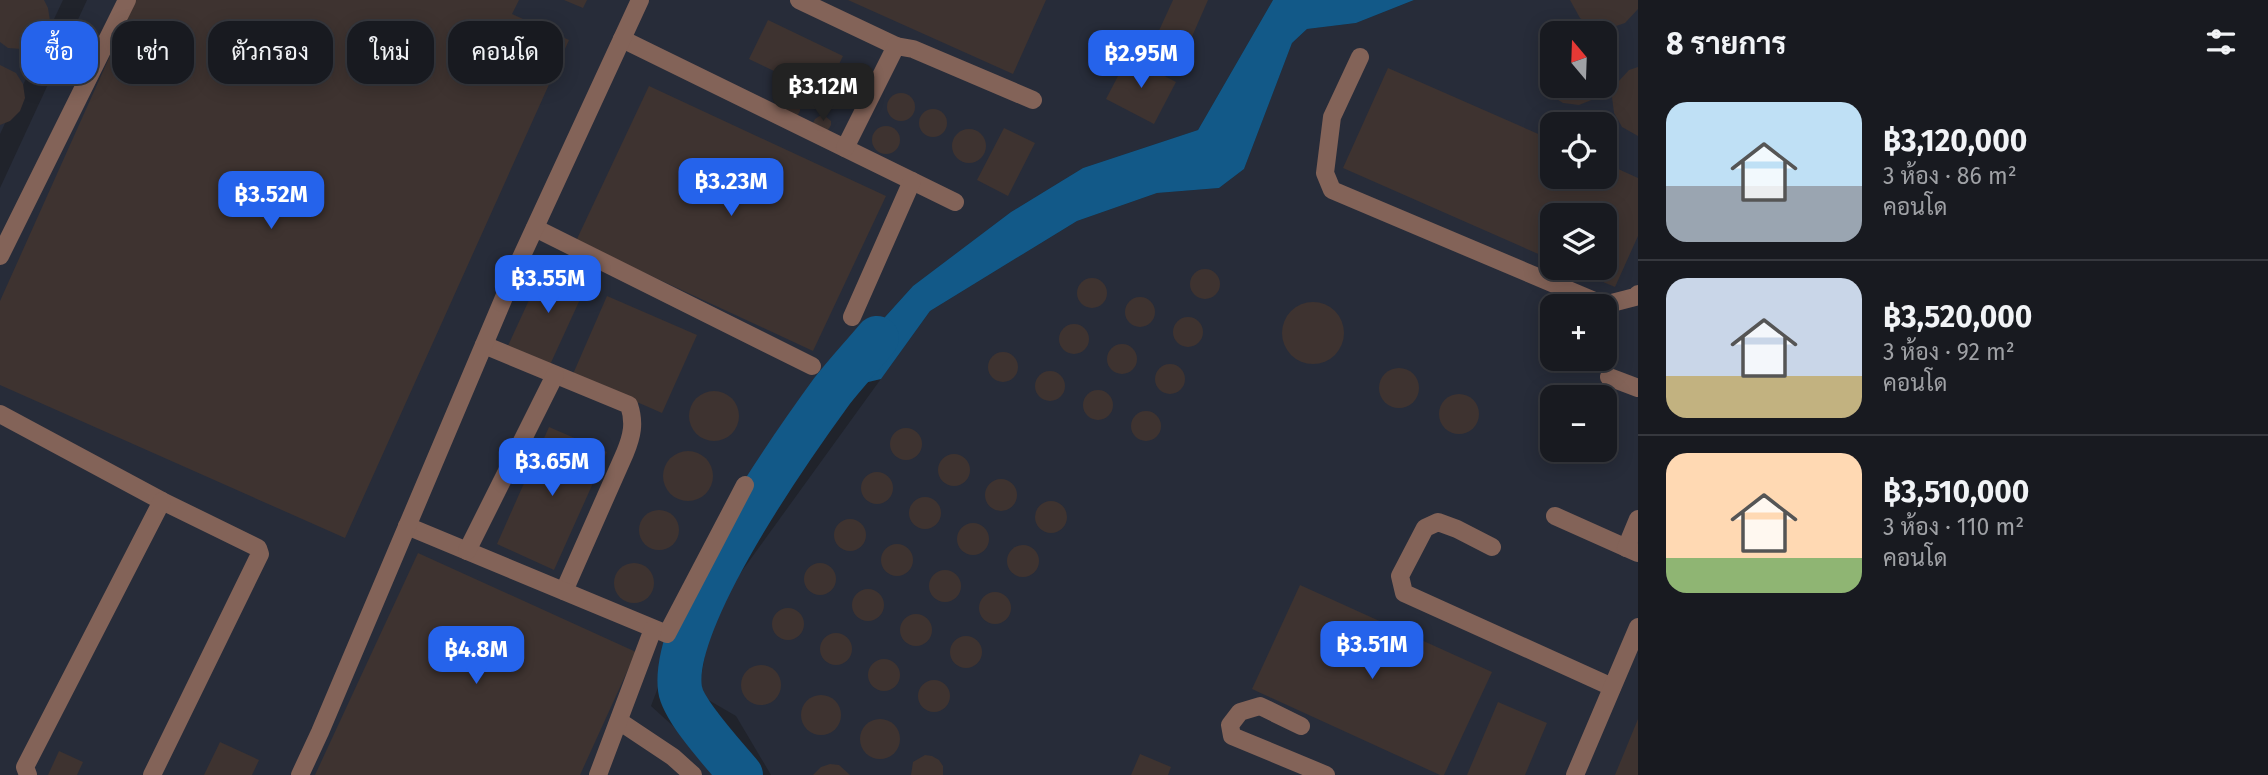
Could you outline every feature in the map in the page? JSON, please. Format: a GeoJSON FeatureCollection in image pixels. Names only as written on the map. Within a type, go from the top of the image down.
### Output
{"type":"FeatureCollection","features":[{"type":"Feature","properties":{"kind":"lane"},"geometry":{"type":"LineString","coordinates":[[0,256],[127,0]]}},
{"type":"Feature","properties":{"kind":"lane"},"geometry":{"type":"LineString","coordinates":[[300,775],[535,228],[639,0]]}},
{"type":"Feature","properties":{"kind":"lane"},"geometry":{"type":"LineString","coordinates":[[799,0],[896,46],[913,49],[1033,100]]}},
{"type":"Feature","properties":{"kind":"lane"},"geometry":{"type":"LineString","coordinates":[[622,39],[955,202]]}},
{"type":"Feature","properties":{"kind":"lane"},"geometry":{"type":"LineString","coordinates":[[845,148],[896,46]]}},
{"type":"Feature","properties":{"kind":"lane"},"geometry":{"type":"LineString","coordinates":[[1360,57],[1332,117],[1325,173],[1332,190],[1604,304],[1635,298],[1638,294]]}},
{"type":"Feature","properties":{"kind":"lane"},"geometry":{"type":"LineString","coordinates":[[852,317],[912,181]]}},
{"type":"Feature","properties":{"kind":"lane"},"geometry":{"type":"LineString","coordinates":[[535,228],[812,366]]}},
{"type":"Feature","properties":{"kind":"lane"},"geometry":{"type":"LineString","coordinates":[[484,345],[629,405],[634,419],[632,436],[564,591]]}},
{"type":"Feature","properties":{"kind":"lane"},"geometry":{"type":"LineString","coordinates":[[467,551],[555,375]]}},
{"type":"Feature","properties":{"kind":"lane"},"geometry":{"type":"LineString","coordinates":[[1609,377],[1638,388]]}},
{"type":"Feature","properties":{"kind":"lane"},"geometry":{"type":"LineString","coordinates":[[0,414],[162,501],[258,548],[260,554],[152,775]]}},
{"type":"Feature","properties":{"kind":"lane"},"geometry":{"type":"LineString","coordinates":[[407,526],[667,634],[745,485]]}},
{"type":"Feature","properties":{"kind":"lane"},"geometry":{"type":"LineString","coordinates":[[28,775],[25,767],[162,501]]}},
{"type":"Feature","properties":{"kind":"lane"},"geometry":{"type":"LineString","coordinates":[[1555,516],[1632,551],[1638,519]]}},
{"type":"Feature","properties":{"kind":"lane"},"geometry":{"type":"LineString","coordinates":[[1492,547],[1438,522],[1425,528],[1400,576],[1404,593],[1612,687]]}},
{"type":"Feature","properties":{"kind":"lane"},"geometry":{"type":"LineString","coordinates":[[1575,775],[1612,687],[1631,664],[1638,627]]}},
{"type":"Feature","properties":{"kind":"lane"},"geometry":{"type":"LineString","coordinates":[[598,775],[653,629]]}},
{"type":"Feature","properties":{"kind":"lane"},"geometry":{"type":"LineString","coordinates":[[1301,726],[1260,706],[1240,712],[1230,724],[1232,736],[1325,775]]}},
{"type":"Feature","properties":{"kind":"lane"},"geometry":{"type":"LineString","coordinates":[[619,720],[673,757],[693,775]]}},
{"type":"Feature","properties":{"kind":"shaded area"},"geometry":{"type":"Polygon","coordinates":[[[0,0],[63,0],[53,21],[21,21],[21,84],[24,84],[0,134],[0,0]]]}},
{"type":"Feature","properties":{"kind":"shaded area"},"geometry":{"type":"Polygon","coordinates":[[[87,0],[1273,0],[1198,130],[1083,168],[1011,212],[913,286],[829,379],[722,519],[651,706],[727,775],[0,775],[0,188],[48,84],[98,84],[98,21],[77,21],[87,0]]]}},
{"type":"Feature","properties":{"kind":"shaded area"},"geometry":{"type":"Polygon","coordinates":[[[1414,0],[1638,0],[1638,775],[771,775],[736,716],[698,694],[713,611],[930,311],[1077,221],[1157,193],[1219,188],[1244,169],[1292,43],[1307,29],[1356,23],[1414,0]]]}},
{"type":"Feature","properties":{"kind":"water"},"geometry":{"type":"Polygon","coordinates":[[[1273,0],[1414,0],[1356,23],[1307,29],[1292,43],[1244,169],[1219,188],[1157,193],[1077,221],[930,311],[881,379],[843,388],[829,379],[913,286],[1011,212],[1083,168],[1198,130],[1273,0]]]}},
{"type":"Feature","properties":{"kind":"building"},"geometry":{"type":"Polygon","coordinates":[[[0,0],[44,0],[50,21],[21,21],[21,49],[8,48],[0,42],[0,0]]]}},
{"type":"Feature","properties":{"kind":"building"},"geometry":{"type":"Polygon","coordinates":[[[135,0],[519,0],[512,14],[527,21],[448,21],[448,84],[549,84],[345,538],[0,385],[0,301],[112,51],[112,84],[194,84],[194,21],[126,21],[135,0]]]}},
{"type":"Feature","properties":{"kind":"building"},"geometry":{"type":"Polygon","coordinates":[[[564,0],[587,0],[583,8],[564,0]]]}},
{"type":"Feature","properties":{"kind":"building"},"geometry":{"type":"Polygon","coordinates":[[[848,0],[1046,0],[1013,74],[848,0]]]}},
{"type":"Feature","properties":{"kind":"building"},"geometry":{"type":"Polygon","coordinates":[[[1173,0],[1208,0],[1187,48],[1157,35],[1173,0]]]}},
{"type":"Feature","properties":{"kind":"building"},"geometry":{"type":"Polygon","coordinates":[[[1570,0],[1638,0],[1638,9],[1625,23],[1617,26],[1617,21],[1584,21],[1570,0]]]}},
{"type":"Feature","properties":{"kind":"building"},"geometry":{"type":"Polygon","coordinates":[[[768,20],[843,56],[824,95],[749,59],[768,20]]]}},
{"type":"Feature","properties":{"kind":"building"},"geometry":{"type":"Polygon","coordinates":[[[563,37],[569,40],[563,53],[563,37]]]}},
{"type":"Feature","properties":{"kind":"building"},"geometry":{"type":"Polygon","coordinates":[[[1128,57],[1176,82],[1154,124],[1106,99],[1128,57]]]}},
{"type":"Feature","properties":{"kind":"building"},"geometry":{"type":"Polygon","coordinates":[[[0,65],[16,73],[23,84],[25,98],[20,111],[10,121],[0,125],[0,65]]]}},
{"type":"Feature","properties":{"kind":"building"},"geometry":{"type":"Polygon","coordinates":[[[1638,67],[1638,136],[1622,127],[1617,112],[1614,112],[1612,98],[1617,98],[1618,82],[1629,70],[1638,67]]]}},
{"type":"Feature","properties":{"kind":"building"},"geometry":{"type":"Polygon","coordinates":[[[1388,68],[1540,135],[1540,189],[1617,189],[1617,168],[1638,178],[1638,236],[1615,287],[1598,280],[1617,280],[1617,203],[1540,203],[1540,255],[1343,168],[1388,68]]]}},
{"type":"Feature","properties":{"kind":"building"},"geometry":{"type":"Polygon","coordinates":[[[649,86],[886,196],[813,351],[576,241],[649,86]]]}},
{"type":"Feature","properties":{"kind":"building"},"geometry":{"type":"Polygon","coordinates":[[[901,93],[911,97],[915,107],[911,117],[901,121],[891,117],[887,107],[891,97],[901,93]]]}},
{"type":"Feature","properties":{"kind":"building"},"geometry":{"type":"Polygon","coordinates":[[[1555,98],[1595,98],[1579,105],[1563,103],[1555,98]]]}},
{"type":"Feature","properties":{"kind":"building"},"geometry":{"type":"Polygon","coordinates":[[[790,101],[800,107],[796,118],[782,109],[786,102],[790,101]]]}},
{"type":"Feature","properties":{"kind":"building"},"geometry":{"type":"Polygon","coordinates":[[[933,109],[943,113],[947,123],[943,133],[933,137],[923,133],[919,123],[923,113],[933,109]]]}},
{"type":"Feature","properties":{"kind":"building"},"geometry":{"type":"Polygon","coordinates":[[[821,115],[831,121],[827,132],[813,123],[821,115]]]}},
{"type":"Feature","properties":{"kind":"building"},"geometry":{"type":"Polygon","coordinates":[[[886,126],[896,130],[900,140],[896,150],[886,154],[876,150],[872,140],[876,130],[886,126]]]}},
{"type":"Feature","properties":{"kind":"building"},"geometry":{"type":"Polygon","coordinates":[[[1004,128],[1035,143],[1008,196],[977,180],[1004,128]]]}},
{"type":"Feature","properties":{"kind":"building"},"geometry":{"type":"Polygon","coordinates":[[[969,129],[981,134],[986,146],[981,158],[969,163],[957,158],[952,146],[957,134],[969,129]]]}},
{"type":"Feature","properties":{"kind":"building"},"geometry":{"type":"Polygon","coordinates":[[[546,263],[588,282],[549,367],[507,348],[546,263]]]}},
{"type":"Feature","properties":{"kind":"building"},"geometry":{"type":"Polygon","coordinates":[[[1205,269],[1216,273],[1220,284],[1216,295],[1205,299],[1194,295],[1190,284],[1194,273],[1205,269]]]}},
{"type":"Feature","properties":{"kind":"building"},"geometry":{"type":"Polygon","coordinates":[[[1092,278],[1103,282],[1107,293],[1103,304],[1092,308],[1081,304],[1077,293],[1081,282],[1092,278]]]}},
{"type":"Feature","properties":{"kind":"building"},"geometry":{"type":"Polygon","coordinates":[[[607,296],[697,335],[662,413],[573,374],[607,296]]]}},
{"type":"Feature","properties":{"kind":"building"},"geometry":{"type":"Polygon","coordinates":[[[1140,297],[1151,301],[1155,312],[1151,323],[1140,327],[1129,323],[1125,312],[1129,301],[1140,297]]]}},
{"type":"Feature","properties":{"kind":"building"},"geometry":{"type":"Polygon","coordinates":[[[1307,302],[1319,302],[1335,311],[1342,321],[1342,345],[1335,355],[1319,364],[1307,364],[1296,359],[1287,350],[1282,339],[1282,327],[1287,316],[1296,307],[1307,302]]]}},
{"type":"Feature","properties":{"kind":"building"},"geometry":{"type":"Polygon","coordinates":[[[1188,317],[1199,321],[1203,332],[1199,343],[1188,347],[1177,343],[1173,332],[1177,321],[1188,317]]]}},
{"type":"Feature","properties":{"kind":"building"},"geometry":{"type":"Polygon","coordinates":[[[1074,324],[1085,328],[1089,339],[1085,350],[1074,354],[1063,350],[1059,339],[1063,328],[1074,324]]]}},
{"type":"Feature","properties":{"kind":"building"},"geometry":{"type":"Polygon","coordinates":[[[1122,344],[1133,348],[1137,359],[1133,370],[1122,374],[1111,370],[1107,359],[1111,348],[1122,344]]]}},
{"type":"Feature","properties":{"kind":"building"},"geometry":{"type":"Polygon","coordinates":[[[1003,352],[1014,356],[1018,367],[1014,378],[1003,382],[992,378],[988,367],[992,356],[1003,352]]]}},
{"type":"Feature","properties":{"kind":"building"},"geometry":{"type":"Polygon","coordinates":[[[1170,364],[1181,368],[1185,379],[1181,390],[1170,394],[1159,390],[1155,379],[1159,368],[1170,364]]]}},
{"type":"Feature","properties":{"kind":"building"},"geometry":{"type":"Polygon","coordinates":[[[1399,368],[1407,369],[1413,374],[1418,380],[1418,396],[1413,402],[1407,407],[1399,408],[1391,407],[1385,402],[1380,396],[1379,388],[1380,380],[1385,374],[1391,369],[1399,368]]]}},
{"type":"Feature","properties":{"kind":"building"},"geometry":{"type":"Polygon","coordinates":[[[1050,371],[1061,375],[1065,386],[1061,397],[1050,401],[1039,397],[1035,386],[1039,375],[1050,371]]]}},
{"type":"Feature","properties":{"kind":"building"},"geometry":{"type":"Polygon","coordinates":[[[1098,390],[1109,394],[1113,405],[1109,416],[1098,420],[1087,416],[1083,405],[1087,394],[1098,390]]]}},
{"type":"Feature","properties":{"kind":"building"},"geometry":{"type":"Polygon","coordinates":[[[714,391],[732,398],[739,416],[732,434],[714,441],[696,434],[689,416],[696,398],[714,391]]]}},
{"type":"Feature","properties":{"kind":"building"},"geometry":{"type":"Polygon","coordinates":[[[1459,394],[1467,395],[1473,400],[1478,406],[1478,422],[1473,428],[1467,433],[1459,434],[1451,433],[1445,428],[1440,422],[1439,414],[1440,406],[1445,400],[1451,395],[1459,394]]]}},
{"type":"Feature","properties":{"kind":"building"},"geometry":{"type":"Polygon","coordinates":[[[1146,411],[1157,415],[1161,426],[1157,437],[1146,441],[1135,437],[1131,426],[1135,415],[1146,411]]]}},
{"type":"Feature","properties":{"kind":"building"},"geometry":{"type":"Polygon","coordinates":[[[549,427],[607,452],[554,570],[497,544],[549,427]]]}},
{"type":"Feature","properties":{"kind":"building"},"geometry":{"type":"Polygon","coordinates":[[[906,428],[917,433],[922,444],[917,455],[906,460],[895,455],[890,444],[895,433],[906,428]]]}},
{"type":"Feature","properties":{"kind":"building"},"geometry":{"type":"Polygon","coordinates":[[[688,451],[706,458],[713,476],[706,494],[688,501],[670,494],[663,476],[670,458],[688,451]]]}},
{"type":"Feature","properties":{"kind":"building"},"geometry":{"type":"Polygon","coordinates":[[[954,454],[965,459],[970,470],[965,481],[954,486],[943,481],[938,470],[943,459],[954,454]]]}},
{"type":"Feature","properties":{"kind":"building"},"geometry":{"type":"Polygon","coordinates":[[[877,472],[888,477],[893,488],[888,499],[877,504],[866,499],[861,488],[866,477],[877,472]]]}},
{"type":"Feature","properties":{"kind":"building"},"geometry":{"type":"Polygon","coordinates":[[[1001,479],[1012,484],[1017,495],[1012,506],[1001,511],[990,506],[985,495],[990,484],[1001,479]]]}},
{"type":"Feature","properties":{"kind":"building"},"geometry":{"type":"Polygon","coordinates":[[[925,497],[936,502],[941,513],[936,524],[925,529],[914,524],[909,513],[914,502],[925,497]]]}},
{"type":"Feature","properties":{"kind":"building"},"geometry":{"type":"Polygon","coordinates":[[[1051,501],[1062,506],[1067,517],[1062,528],[1051,533],[1040,528],[1035,517],[1040,506],[1051,501]]]}},
{"type":"Feature","properties":{"kind":"building"},"geometry":{"type":"Polygon","coordinates":[[[659,510],[667,511],[673,516],[678,522],[678,538],[673,544],[667,549],[659,550],[651,549],[645,544],[640,538],[639,530],[640,522],[645,516],[651,511],[659,510]]]}},
{"type":"Feature","properties":{"kind":"building"},"geometry":{"type":"Polygon","coordinates":[[[850,519],[861,524],[866,535],[861,546],[850,551],[839,546],[834,535],[839,524],[850,519]]]}},
{"type":"Feature","properties":{"kind":"building"},"geometry":{"type":"Polygon","coordinates":[[[973,523],[984,528],[989,539],[984,550],[973,555],[962,550],[957,539],[962,528],[973,523]]]}},
{"type":"Feature","properties":{"kind":"building"},"geometry":{"type":"Polygon","coordinates":[[[897,544],[908,549],[913,560],[908,571],[897,576],[886,571],[881,560],[886,549],[897,544]]]}},
{"type":"Feature","properties":{"kind":"building"},"geometry":{"type":"Polygon","coordinates":[[[1023,545],[1034,550],[1039,561],[1034,572],[1023,577],[1012,572],[1007,561],[1012,550],[1023,545]]]}},
{"type":"Feature","properties":{"kind":"building"},"geometry":{"type":"Polygon","coordinates":[[[418,553],[636,652],[580,775],[315,775],[418,553]]]}},
{"type":"Feature","properties":{"kind":"building"},"geometry":{"type":"Polygon","coordinates":[[[634,563],[642,564],[648,569],[653,575],[653,591],[648,597],[642,602],[634,603],[626,602],[620,597],[615,591],[614,583],[615,575],[620,569],[626,564],[634,563]]]}},
{"type":"Feature","properties":{"kind":"building"},"geometry":{"type":"Polygon","coordinates":[[[820,563],[831,568],[836,579],[831,590],[820,595],[809,590],[804,579],[809,568],[820,563]]]}},
{"type":"Feature","properties":{"kind":"building"},"geometry":{"type":"Polygon","coordinates":[[[945,570],[956,575],[961,586],[956,597],[945,602],[934,597],[929,586],[934,575],[945,570]]]}},
{"type":"Feature","properties":{"kind":"building"},"geometry":{"type":"Polygon","coordinates":[[[1300,585],[1492,672],[1444,775],[1252,689],[1300,585]]]}},
{"type":"Feature","properties":{"kind":"building"},"geometry":{"type":"Polygon","coordinates":[[[868,589],[879,594],[884,605],[879,616],[868,621],[857,616],[852,605],[857,594],[868,589]]]}},
{"type":"Feature","properties":{"kind":"building"},"geometry":{"type":"Polygon","coordinates":[[[995,592],[1006,597],[1011,608],[1006,619],[995,624],[984,619],[979,608],[984,597],[995,592]]]}},
{"type":"Feature","properties":{"kind":"building"},"geometry":{"type":"Polygon","coordinates":[[[788,608],[799,613],[804,624],[799,635],[788,640],[777,635],[772,624],[777,613],[788,608]]]}},
{"type":"Feature","properties":{"kind":"building"},"geometry":{"type":"Polygon","coordinates":[[[916,614],[927,619],[932,630],[927,641],[916,646],[905,641],[900,630],[905,619],[916,614]]]}},
{"type":"Feature","properties":{"kind":"building"},"geometry":{"type":"Polygon","coordinates":[[[836,633],[847,638],[852,649],[847,660],[836,665],[825,660],[820,649],[825,638],[836,633]]]}},
{"type":"Feature","properties":{"kind":"building"},"geometry":{"type":"Polygon","coordinates":[[[966,636],[977,641],[982,652],[977,663],[966,668],[955,663],[950,652],[955,641],[966,636]]]}},
{"type":"Feature","properties":{"kind":"building"},"geometry":{"type":"Polygon","coordinates":[[[884,659],[895,664],[900,675],[895,686],[884,691],[873,686],[868,675],[873,664],[884,659]]]}},
{"type":"Feature","properties":{"kind":"building"},"geometry":{"type":"Polygon","coordinates":[[[761,665],[775,671],[781,685],[775,699],[761,705],[747,699],[741,685],[747,671],[761,665]]]}},
{"type":"Feature","properties":{"kind":"building"},"geometry":{"type":"Polygon","coordinates":[[[934,680],[945,685],[950,696],[945,707],[934,712],[923,707],[918,696],[923,685],[934,680]]]}},
{"type":"Feature","properties":{"kind":"building"},"geometry":{"type":"Polygon","coordinates":[[[821,695],[835,701],[841,715],[835,729],[821,735],[807,729],[801,715],[807,701],[821,695]]]}},
{"type":"Feature","properties":{"kind":"building"},"geometry":{"type":"Polygon","coordinates":[[[1498,702],[1547,723],[1525,775],[1467,775],[1498,702]]]}},
{"type":"Feature","properties":{"kind":"building"},"geometry":{"type":"Polygon","coordinates":[[[880,719],[894,725],[900,739],[894,753],[880,759],[866,753],[860,739],[866,725],[880,719]]]}},
{"type":"Feature","properties":{"kind":"building"},"geometry":{"type":"Polygon","coordinates":[[[1638,719],[1638,775],[1615,775],[1638,719]]]}},
{"type":"Feature","properties":{"kind":"building"},"geometry":{"type":"Polygon","coordinates":[[[220,742],[259,760],[252,775],[204,775],[220,742]]]}},
{"type":"Feature","properties":{"kind":"building"},"geometry":{"type":"Polygon","coordinates":[[[59,751],[83,762],[77,775],[48,775],[59,751]]]}},
{"type":"Feature","properties":{"kind":"building"},"geometry":{"type":"Polygon","coordinates":[[[1140,754],[1171,767],[1168,775],[1131,775],[1140,754]]]}},
{"type":"Feature","properties":{"kind":"building"},"geometry":{"type":"Polygon","coordinates":[[[925,755],[939,760],[943,766],[943,775],[911,775],[913,762],[925,755]]]}},
{"type":"Feature","properties":{"kind":"building"},"geometry":{"type":"Polygon","coordinates":[[[839,765],[850,775],[813,775],[821,767],[839,765]]]}},
{"type":"Feature","properties":{"kind":"waterway"},"geometry":{"type":"LineString","coordinates":[[741,775],[697,721],[680,689],[682,659],[693,621],[712,580],[762,493],[832,391],[877,338]]}}]}
